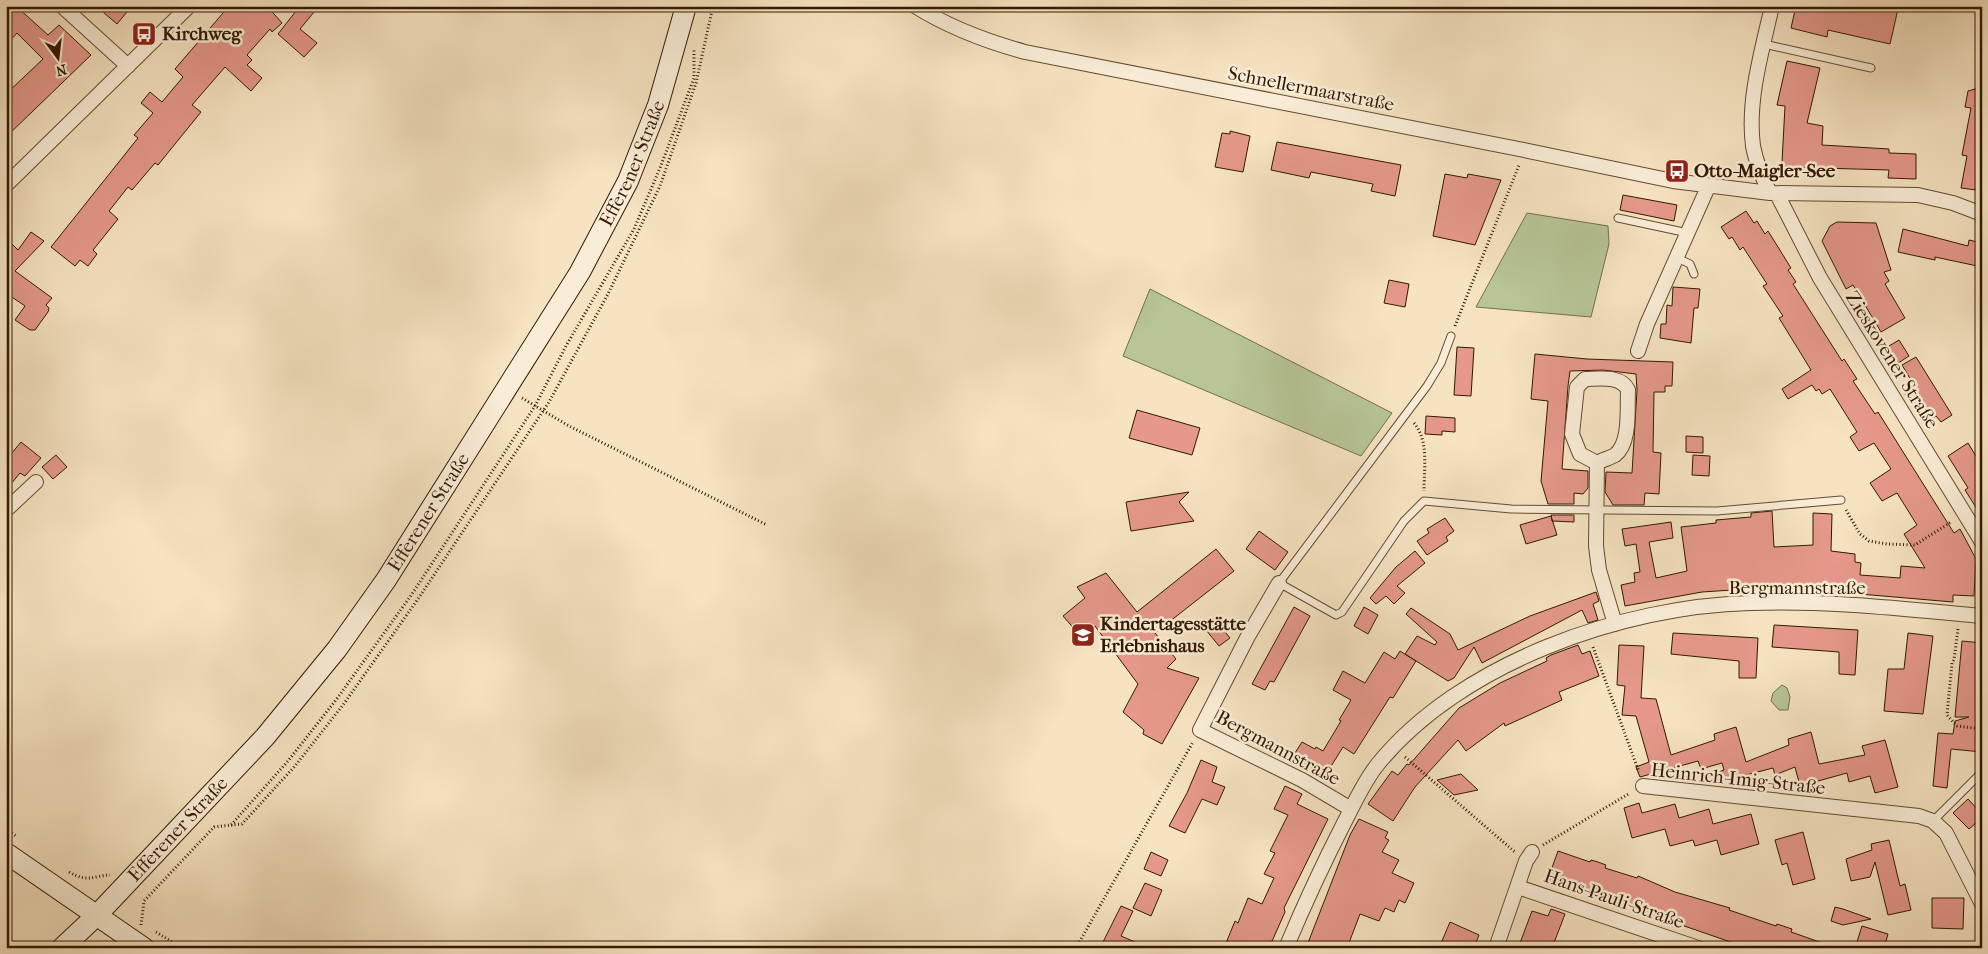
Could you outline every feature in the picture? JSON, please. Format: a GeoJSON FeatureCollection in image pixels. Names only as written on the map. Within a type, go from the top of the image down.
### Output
{"type":"FeatureCollection","features":[{"type":"Feature","properties":{"kind":"street"},"geometry":{"type":"LineString","coordinates":[[62,6],[128,66]]}},
{"type":"Feature","properties":{"kind":"street"},"geometry":{"type":"LineString","coordinates":[[6,185],[189,6]]}},
{"type":"Feature","properties":{"kind":"street","name":"Efferener Straße"},"geometry":{"type":"LineString","coordinates":[[62,948],[97,915],[264,737],[337,649],[386,580],[580,272],[628,181],[658,105],[686,6]]}},
{"type":"Feature","properties":{"kind":"street","name":"Schnellermaarstraße"},"geometry":{"type":"LineString","coordinates":[[915,6],[955,29],[990,43],[1025,52],[1708,187],[1774,194],[1918,195],[1953,203],[1982,214]]}},
{"type":"Feature","properties":{"kind":"street","name":"Zieskovener Straße"},"geometry":{"type":"LineString","coordinates":[[1772,6],[1751,115],[1754,147],[1759,168],[1820,278],[1964,513],[1980,534]]}},
{"type":"Feature","properties":{"kind":"street"},"geometry":{"type":"LineString","coordinates":[[1638,351],[1647,324],[1708,187]]}},
{"type":"Feature","properties":{"kind":"street"},"geometry":{"type":"LineString","coordinates":[[1585,379],[1619,380],[1625,384],[1628,390],[1625,437],[1615,455],[1597,463],[1580,454],[1572,434],[1577,387],[1585,379]]}},
{"type":"Feature","properties":{"kind":"street"},"geometry":{"type":"LineString","coordinates":[[1597,463],[1595,509],[1599,570],[1615,624]]}},
{"type":"Feature","properties":{"kind":"street"},"geometry":{"type":"LineString","coordinates":[[6,510],[36,482]]}},
{"type":"Feature","properties":{"kind":"street","name":"Bergmannstraße"},"geometry":{"type":"LineString","coordinates":[[1279,582],[1200,730],[1302,780],[1351,810]]}},
{"type":"Feature","properties":{"kind":"street","name":"Bergmannstraße"},"geometry":{"type":"LineString","coordinates":[[1286,948],[1310,891],[1376,765],[1426,715],[1486,675],[1538,651],[1588,632],[1663,612],[1749,602],[1846,605],[1982,616]]}},
{"type":"Feature","properties":{"kind":"street","name":"Heinrich-Imig-Straße"},"geometry":{"type":"LineString","coordinates":[[1643,786],[1919,816],[1933,821]]}},
{"type":"Feature","properties":{"kind":"street"},"geometry":{"type":"LineString","coordinates":[[1933,821],[1946,833],[1982,904]]}},
{"type":"Feature","properties":{"kind":"street"},"geometry":{"type":"LineString","coordinates":[[6,853],[144,948]]}},
{"type":"Feature","properties":{"kind":"street"},"geometry":{"type":"LineString","coordinates":[[1496,948],[1529,856]]}},
{"type":"Feature","properties":{"kind":"street","name":"Hans-Pauli-Straße"},"geometry":{"type":"LineString","coordinates":[[1518,887],[1698,948]]}},
{"type":"Feature","properties":{"kind":"lane"},"geometry":{"type":"LineString","coordinates":[[1764,44],[1871,68]]}},
{"type":"Feature","properties":{"kind":"lane"},"geometry":{"type":"LineString","coordinates":[[1618,218],[1688,232]]}},
{"type":"Feature","properties":{"kind":"lane"},"geometry":{"type":"LineString","coordinates":[[1677,258],[1690,264],[1694,274]]}},
{"type":"Feature","properties":{"kind":"lane"},"geometry":{"type":"LineString","coordinates":[[1451,336],[1440,363],[1427,386],[1279,582],[1336,615],[1342,612],[1404,521],[1424,501],[1512,509],[1717,511],[1841,500]]}},
{"type":"Feature","properties":{"kind":"lane"},"geometry":{"type":"LineString","coordinates":[[1933,821],[1982,772]]}},
{"type":"Feature","properties":{"kind":"path"},"geometry":{"type":"LineString","coordinates":[[231,825],[242,824],[295,766],[343,705],[418,599],[543,412],[608,294],[660,186],[696,83],[713,6]]}},
{"type":"Feature","properties":{"kind":"path"},"geometry":{"type":"LineString","coordinates":[[1451,336],[1524,150]]}},
{"type":"Feature","properties":{"kind":"path"},"geometry":{"type":"LineString","coordinates":[[507,388],[543,412],[767,525]]}},
{"type":"Feature","properties":{"kind":"path"},"geometry":{"type":"LineString","coordinates":[[1406,414],[1420,431],[1424,440],[1424,501]]}},
{"type":"Feature","properties":{"kind":"path"},"geometry":{"type":"LineString","coordinates":[[1841,500],[1860,534],[1869,541],[1887,544],[1915,545],[1964,513]]}},
{"type":"Feature","properties":{"kind":"path"},"geometry":{"type":"LineString","coordinates":[[1960,614],[1952,663],[1947,715],[1957,726],[1982,729]]}},
{"type":"Feature","properties":{"kind":"path"},"geometry":{"type":"LineString","coordinates":[[1588,632],[1643,786]]}},
{"type":"Feature","properties":{"kind":"path"},"geometry":{"type":"LineString","coordinates":[[1076,948],[1200,730]]}},
{"type":"Feature","properties":{"kind":"path"},"geometry":{"type":"LineString","coordinates":[[1393,747],[1529,856]]}},
{"type":"Feature","properties":{"kind":"path","name":"Heinrich-Imig-Straße"},"geometry":{"type":"LineString","coordinates":[[1529,856],[1643,786]]}},
{"type":"Feature","properties":{"kind":"path"},"geometry":{"type":"LineString","coordinates":[[6,830],[22,840]]}},
{"type":"Feature","properties":{"kind":"path"},"geometry":{"type":"LineString","coordinates":[[61,867],[81,878],[90,879],[109,874],[126,884],[146,898],[144,901],[142,924],[182,948]]}},
{"type":"Feature","properties":{"kind":"green space"},"geometry":{"type":"Polygon","coordinates":[[[1527,213],[1608,226],[1609,244],[1591,317],[1476,307],[1527,213]]]}},
{"type":"Feature","properties":{"kind":"green space"},"geometry":{"type":"Polygon","coordinates":[[[1150,289],[1392,413],[1361,456],[1123,356],[1150,289]]]}},
{"type":"Feature","properties":{"kind":"green space"},"geometry":{"type":"Polygon","coordinates":[[[1782,685],[1787,688],[1790,697],[1788,710],[1779,710],[1771,701],[1773,693],[1782,685]]]}},
{"type":"Feature","properties":{"kind":"building"},"geometry":{"type":"Polygon","coordinates":[[[6,6],[16,6],[48,35],[59,25],[91,55],[6,137],[6,94],[43,59],[17,33],[6,45],[6,6]]]}},
{"type":"Feature","properties":{"kind":"building"},"geometry":{"type":"Polygon","coordinates":[[[96,6],[132,6],[117,24],[96,6]]]}},
{"type":"Feature","properties":{"kind":"building"},"geometry":{"type":"Polygon","coordinates":[[[229,6],[267,6],[282,23],[272,32],[270,29],[247,55],[252,60],[247,65],[262,78],[251,91],[225,67],[192,105],[201,112],[158,165],[155,163],[132,190],[128,187],[109,211],[118,219],[93,250],[97,254],[88,266],[80,260],[75,266],[51,247],[138,138],[134,135],[153,113],[141,103],[150,92],[162,102],[183,77],[175,69],[229,6]]]}},
{"type":"Feature","properties":{"kind":"building"},"geometry":{"type":"Polygon","coordinates":[[[300,6],[319,6],[300,29],[317,43],[304,57],[278,34],[300,6]]]}},
{"type":"Feature","properties":{"kind":"building"},"geometry":{"type":"Polygon","coordinates":[[[1796,6],[1886,6],[1898,9],[1890,44],[1828,30],[1827,37],[1791,28],[1796,6]]]}},
{"type":"Feature","properties":{"kind":"building"},"geometry":{"type":"Polygon","coordinates":[[[1787,61],[1820,68],[1807,123],[1823,126],[1822,145],[1889,149],[1889,153],[1916,154],[1916,179],[1888,178],[1889,170],[1786,167],[1782,162],[1785,106],[1777,105],[1787,61]]]}},
{"type":"Feature","properties":{"kind":"building"},"geometry":{"type":"Polygon","coordinates":[[[1982,87],[1982,184],[1978,183],[1976,190],[1961,188],[1967,156],[1962,155],[1971,108],[1965,107],[1968,91],[1982,87]]]}},
{"type":"Feature","properties":{"kind":"building"},"geometry":{"type":"Polygon","coordinates":[[[1230,131],[1250,136],[1243,172],[1215,167],[1222,133],[1230,134],[1230,131]]]}},
{"type":"Feature","properties":{"kind":"building"},"geometry":{"type":"Polygon","coordinates":[[[1277,142],[1401,165],[1395,196],[1371,191],[1373,184],[1311,172],[1309,178],[1271,170],[1277,142]]]}},
{"type":"Feature","properties":{"kind":"building"},"geometry":{"type":"Polygon","coordinates":[[[1445,174],[1467,178],[1468,174],[1501,180],[1475,245],[1433,236],[1445,174]]]}},
{"type":"Feature","properties":{"kind":"building"},"geometry":{"type":"Polygon","coordinates":[[[1623,195],[1677,205],[1674,221],[1620,210],[1623,195]]]}},
{"type":"Feature","properties":{"kind":"building"},"geometry":{"type":"Polygon","coordinates":[[[1746,211],[1754,223],[1757,221],[1765,234],[1768,231],[1791,268],[1788,270],[1796,282],[1793,284],[1842,361],[1844,359],[1857,379],[1853,381],[1875,414],[1878,412],[1954,533],[1960,529],[1976,559],[1974,596],[1953,595],[1953,602],[1778,587],[1702,592],[1625,606],[1621,585],[1635,582],[1634,573],[1640,572],[1636,544],[1625,546],[1622,529],[1671,522],[1673,538],[1649,542],[1656,578],[1687,571],[1681,527],[1716,523],[1716,520],[1751,517],[1751,513],[1772,511],[1774,547],[1813,545],[1813,513],[1832,514],[1831,551],[1855,554],[1855,562],[1861,563],[1860,575],[1900,578],[1901,566],[1925,568],[1904,534],[1917,525],[1897,493],[1882,501],[1870,483],[1891,469],[1874,443],[1859,451],[1850,437],[1857,432],[1830,389],[1822,394],[1819,389],[1816,391],[1812,385],[1788,399],[1782,389],[1811,370],[1779,318],[1783,316],[1763,286],[1767,284],[1743,247],[1740,250],[1732,237],[1729,239],[1721,227],[1746,211]]]}},
{"type":"Feature","properties":{"kind":"building"},"geometry":{"type":"Polygon","coordinates":[[[1837,222],[1876,223],[1891,270],[1884,272],[1889,281],[1885,284],[1905,318],[1881,332],[1853,285],[1846,289],[1822,241],[1830,226],[1837,222]]]}},
{"type":"Feature","properties":{"kind":"building"},"geometry":{"type":"Polygon","coordinates":[[[1903,229],[1968,246],[1969,240],[1982,243],[1982,267],[1935,257],[1935,260],[1898,252],[1903,229]]]}},
{"type":"Feature","properties":{"kind":"building"},"geometry":{"type":"Polygon","coordinates":[[[31,232],[44,241],[15,271],[52,298],[46,305],[49,308],[48,312],[35,330],[30,330],[15,320],[25,306],[6,293],[6,238],[18,250],[31,232]]]}},
{"type":"Feature","properties":{"kind":"building"},"geometry":{"type":"Polygon","coordinates":[[[1389,280],[1409,284],[1405,307],[1384,303],[1389,280]]]}},
{"type":"Feature","properties":{"kind":"building"},"geometry":{"type":"Polygon","coordinates":[[[1673,287],[1700,289],[1698,308],[1694,308],[1691,343],[1660,338],[1661,324],[1666,324],[1667,305],[1672,306],[1673,287]]]}},
{"type":"Feature","properties":{"kind":"building"},"geometry":{"type":"Polygon","coordinates":[[[1899,340],[1909,356],[1889,369],[1879,352],[1899,340]]]}},
{"type":"Feature","properties":{"kind":"building"},"geometry":{"type":"Polygon","coordinates":[[[1457,347],[1474,348],[1471,396],[1454,395],[1457,347]]]}},
{"type":"Feature","properties":{"kind":"building"},"geometry":{"type":"Polygon","coordinates":[[[1535,354],[1587,359],[1673,362],[1672,386],[1665,386],[1665,392],[1654,392],[1653,452],[1661,453],[1659,494],[1645,493],[1644,505],[1613,505],[1605,492],[1606,472],[1632,473],[1637,390],[1636,374],[1603,370],[1570,371],[1562,469],[1588,471],[1588,488],[1583,494],[1574,493],[1574,504],[1548,504],[1541,481],[1548,401],[1531,399],[1535,354]]]}},
{"type":"Feature","properties":{"kind":"building"},"geometry":{"type":"Polygon","coordinates":[[[1916,357],[1952,415],[1941,422],[1936,416],[1933,418],[1930,414],[1922,420],[1905,394],[1915,387],[1902,365],[1916,357]]]}},
{"type":"Feature","properties":{"kind":"building"},"geometry":{"type":"Polygon","coordinates":[[[1137,410],[1200,428],[1192,455],[1129,438],[1137,410]]]}},
{"type":"Feature","properties":{"kind":"building"},"geometry":{"type":"Polygon","coordinates":[[[1426,416],[1455,418],[1455,432],[1442,431],[1442,435],[1425,434],[1426,416]]]}},
{"type":"Feature","properties":{"kind":"building"},"geometry":{"type":"Polygon","coordinates":[[[1686,436],[1703,437],[1703,453],[1686,452],[1686,436]]]}},
{"type":"Feature","properties":{"kind":"building"},"geometry":{"type":"Polygon","coordinates":[[[21,442],[41,458],[25,476],[20,473],[6,490],[6,460],[21,442]]]}},
{"type":"Feature","properties":{"kind":"building"},"geometry":{"type":"Polygon","coordinates":[[[1968,443],[1982,466],[1982,517],[1965,490],[1968,488],[1948,456],[1968,443]]]}},
{"type":"Feature","properties":{"kind":"building"},"geometry":{"type":"Polygon","coordinates":[[[56,455],[67,467],[53,479],[42,467],[56,455]]]}},
{"type":"Feature","properties":{"kind":"building"},"geometry":{"type":"Polygon","coordinates":[[[1693,455],[1710,456],[1709,476],[1692,475],[1693,455]]]}},
{"type":"Feature","properties":{"kind":"building"},"geometry":{"type":"Polygon","coordinates":[[[1189,492],[1179,502],[1194,521],[1131,531],[1126,502],[1189,492]]]}},
{"type":"Feature","properties":{"kind":"building"},"geometry":{"type":"Polygon","coordinates":[[[1551,515],[1574,515],[1574,522],[1552,521],[1551,515]]]}},
{"type":"Feature","properties":{"kind":"building"},"geometry":{"type":"Polygon","coordinates":[[[1551,516],[1557,535],[1526,544],[1520,525],[1551,516]]]}},
{"type":"Feature","properties":{"kind":"building"},"geometry":{"type":"Polygon","coordinates":[[[1445,518],[1454,531],[1446,537],[1448,541],[1427,555],[1417,541],[1429,533],[1427,529],[1445,518]]]}},
{"type":"Feature","properties":{"kind":"building"},"geometry":{"type":"Polygon","coordinates":[[[1259,531],[1288,552],[1275,570],[1246,549],[1259,531]]]}},
{"type":"Feature","properties":{"kind":"building"},"geometry":{"type":"Polygon","coordinates":[[[1216,549],[1234,571],[1155,633],[1176,659],[1167,668],[1199,678],[1162,744],[1143,734],[1144,730],[1123,712],[1138,684],[1095,626],[1077,632],[1063,616],[1085,598],[1077,587],[1106,573],[1137,612],[1216,549]]]}},
{"type":"Feature","properties":{"kind":"building"},"geometry":{"type":"Polygon","coordinates":[[[1415,551],[1425,563],[1397,586],[1405,593],[1394,604],[1386,596],[1376,604],[1370,598],[1396,567],[1415,551]]]}},
{"type":"Feature","properties":{"kind":"building"},"geometry":{"type":"Polygon","coordinates":[[[1596,592],[1599,601],[1593,604],[1598,620],[1588,623],[1582,610],[1482,663],[1474,647],[1454,678],[1448,681],[1405,654],[1417,636],[1435,645],[1437,642],[1406,614],[1411,608],[1450,634],[1458,650],[1530,616],[1596,592]]]}},
{"type":"Feature","properties":{"kind":"building"},"geometry":{"type":"Polygon","coordinates":[[[1294,607],[1310,616],[1274,682],[1270,681],[1265,690],[1252,684],[1294,607]]]}},
{"type":"Feature","properties":{"kind":"building"},"geometry":{"type":"Polygon","coordinates":[[[1364,607],[1378,615],[1368,634],[1354,626],[1364,607]]]}},
{"type":"Feature","properties":{"kind":"building"},"geometry":{"type":"Polygon","coordinates":[[[1216,621],[1230,638],[1219,646],[1206,630],[1216,621]]]}},
{"type":"Feature","properties":{"kind":"building"},"geometry":{"type":"Polygon","coordinates":[[[1774,625],[1858,630],[1855,675],[1839,674],[1839,652],[1772,647],[1774,625]]]}},
{"type":"Feature","properties":{"kind":"building"},"geometry":{"type":"Polygon","coordinates":[[[1673,633],[1758,638],[1756,678],[1739,678],[1739,661],[1671,654],[1673,633]]]}},
{"type":"Feature","properties":{"kind":"building"},"geometry":{"type":"Polygon","coordinates":[[[1908,633],[1933,636],[1923,714],[1884,711],[1888,669],[1904,669],[1908,633]]]}},
{"type":"Feature","properties":{"kind":"building"},"geometry":{"type":"Polygon","coordinates":[[[1962,641],[1982,643],[1982,752],[1951,749],[1947,788],[1933,786],[1938,733],[1953,734],[1955,721],[1969,717],[1955,717],[1962,641]]]}},
{"type":"Feature","properties":{"kind":"building"},"geometry":{"type":"Polygon","coordinates":[[[1578,645],[1582,654],[1590,651],[1599,676],[1559,692],[1562,700],[1505,726],[1504,723],[1466,751],[1458,740],[1415,787],[1393,821],[1368,804],[1392,771],[1398,775],[1407,764],[1409,765],[1459,708],[1500,683],[1547,661],[1546,658],[1551,655],[1578,645]]]}},
{"type":"Feature","properties":{"kind":"building"},"geometry":{"type":"Polygon","coordinates":[[[1619,645],[1644,646],[1641,698],[1656,699],[1671,755],[1715,740],[1714,734],[1736,727],[1746,762],[1789,745],[1788,739],[1811,732],[1819,764],[1865,755],[1862,746],[1885,740],[1898,787],[1875,793],[1870,776],[1849,782],[1847,773],[1800,786],[1795,767],[1775,775],[1773,768],[1719,782],[1716,773],[1724,770],[1722,763],[1701,769],[1698,761],[1640,777],[1636,767],[1649,762],[1636,716],[1622,715],[1625,686],[1617,685],[1619,645]]]}},
{"type":"Feature","properties":{"kind":"building"},"geometry":{"type":"Polygon","coordinates":[[[1400,651],[1416,661],[1393,698],[1390,697],[1354,754],[1343,747],[1325,776],[1293,756],[1302,742],[1323,751],[1341,721],[1339,720],[1351,700],[1333,690],[1343,671],[1365,683],[1384,652],[1395,659],[1400,651]]]}},
{"type":"Feature","properties":{"kind":"building"},"geometry":{"type":"Polygon","coordinates":[[[1201,760],[1217,767],[1212,782],[1225,787],[1217,805],[1202,799],[1185,833],[1169,826],[1187,793],[1201,760]]]}},
{"type":"Feature","properties":{"kind":"building"},"geometry":{"type":"Polygon","coordinates":[[[1461,774],[1478,790],[1454,795],[1437,780],[1461,774]]]}},
{"type":"Feature","properties":{"kind":"building"},"geometry":{"type":"Polygon","coordinates":[[[1285,786],[1302,794],[1297,804],[1328,819],[1284,908],[1285,912],[1269,948],[1224,948],[1235,921],[1238,923],[1248,898],[1262,904],[1274,878],[1264,874],[1275,853],[1270,851],[1288,815],[1274,809],[1285,786]]]}},
{"type":"Feature","properties":{"kind":"building"},"geometry":{"type":"Polygon","coordinates":[[[1968,799],[1982,814],[1982,818],[1969,829],[1953,813],[1968,799]]]}},
{"type":"Feature","properties":{"kind":"building"},"geometry":{"type":"Polygon","coordinates":[[[1639,803],[1642,813],[1675,804],[1679,818],[1709,809],[1713,824],[1751,814],[1759,844],[1721,855],[1717,840],[1695,846],[1693,840],[1670,846],[1665,829],[1632,838],[1624,808],[1639,803]]]}},
{"type":"Feature","properties":{"kind":"building"},"geometry":{"type":"Polygon","coordinates":[[[1359,819],[1388,832],[1385,838],[1389,840],[1382,852],[1399,860],[1392,873],[1414,883],[1405,903],[1399,900],[1394,912],[1385,908],[1379,921],[1360,914],[1347,948],[1306,948],[1350,835],[1359,819]]]}},
{"type":"Feature","properties":{"kind":"building"},"geometry":{"type":"Polygon","coordinates":[[[1803,832],[1815,879],[1793,885],[1787,863],[1782,865],[1775,840],[1803,832]]]}},
{"type":"Feature","properties":{"kind":"building"},"geometry":{"type":"Polygon","coordinates":[[[1889,840],[1900,886],[1905,884],[1911,910],[1888,915],[1875,862],[1870,877],[1851,881],[1846,859],[1872,850],[1871,844],[1889,840]]]}},
{"type":"Feature","properties":{"kind":"building"},"geometry":{"type":"Polygon","coordinates":[[[1558,851],[1590,862],[1591,860],[1598,862],[1606,865],[1605,868],[1637,878],[1638,876],[1675,892],[1730,908],[1729,910],[1776,926],[1777,924],[1792,929],[1791,932],[1831,946],[1831,948],[1748,948],[1548,879],[1558,851]]]}},
{"type":"Feature","properties":{"kind":"building"},"geometry":{"type":"Polygon","coordinates":[[[1151,852],[1168,860],[1161,876],[1144,869],[1151,852]]]}},
{"type":"Feature","properties":{"kind":"building"},"geometry":{"type":"Polygon","coordinates":[[[1145,883],[1162,890],[1151,916],[1133,908],[1145,883]]]}},
{"type":"Feature","properties":{"kind":"building"},"geometry":{"type":"Polygon","coordinates":[[[1932,898],[1964,898],[1963,929],[1932,928],[1932,898]]]}},
{"type":"Feature","properties":{"kind":"building"},"geometry":{"type":"Polygon","coordinates":[[[1121,906],[1133,911],[1121,936],[1149,948],[1100,948],[1121,906]]]}},
{"type":"Feature","properties":{"kind":"building"},"geometry":{"type":"Polygon","coordinates":[[[1835,907],[1871,919],[1843,925],[1831,921],[1835,907]]]}},
{"type":"Feature","properties":{"kind":"building"},"geometry":{"type":"Polygon","coordinates":[[[1551,909],[1565,914],[1552,948],[1534,948],[1520,943],[1532,911],[1548,916],[1551,909]]]}},
{"type":"Feature","properties":{"kind":"building"},"geometry":{"type":"Polygon","coordinates":[[[1450,922],[1479,935],[1474,948],[1439,948],[1450,922]]]}},
{"type":"Feature","properties":{"kind":"building"},"geometry":{"type":"Polygon","coordinates":[[[1862,926],[1888,934],[1884,948],[1855,948],[1862,926]]]}},
{"type":"Feature","properties":{"kind":"place","name":"Kirchweg"},"geometry":{"type":"Point","coordinates":[144,34]}},
{"type":"Feature","properties":{"kind":"place","name":"Otto-Maigler-See"},"geometry":{"type":"Point","coordinates":[1677,171]}},
{"type":"Feature","properties":{"kind":"place","name":"Kindertagesstätte Erlebnishaus"},"geometry":{"type":"Point","coordinates":[1083,635]}}]}
